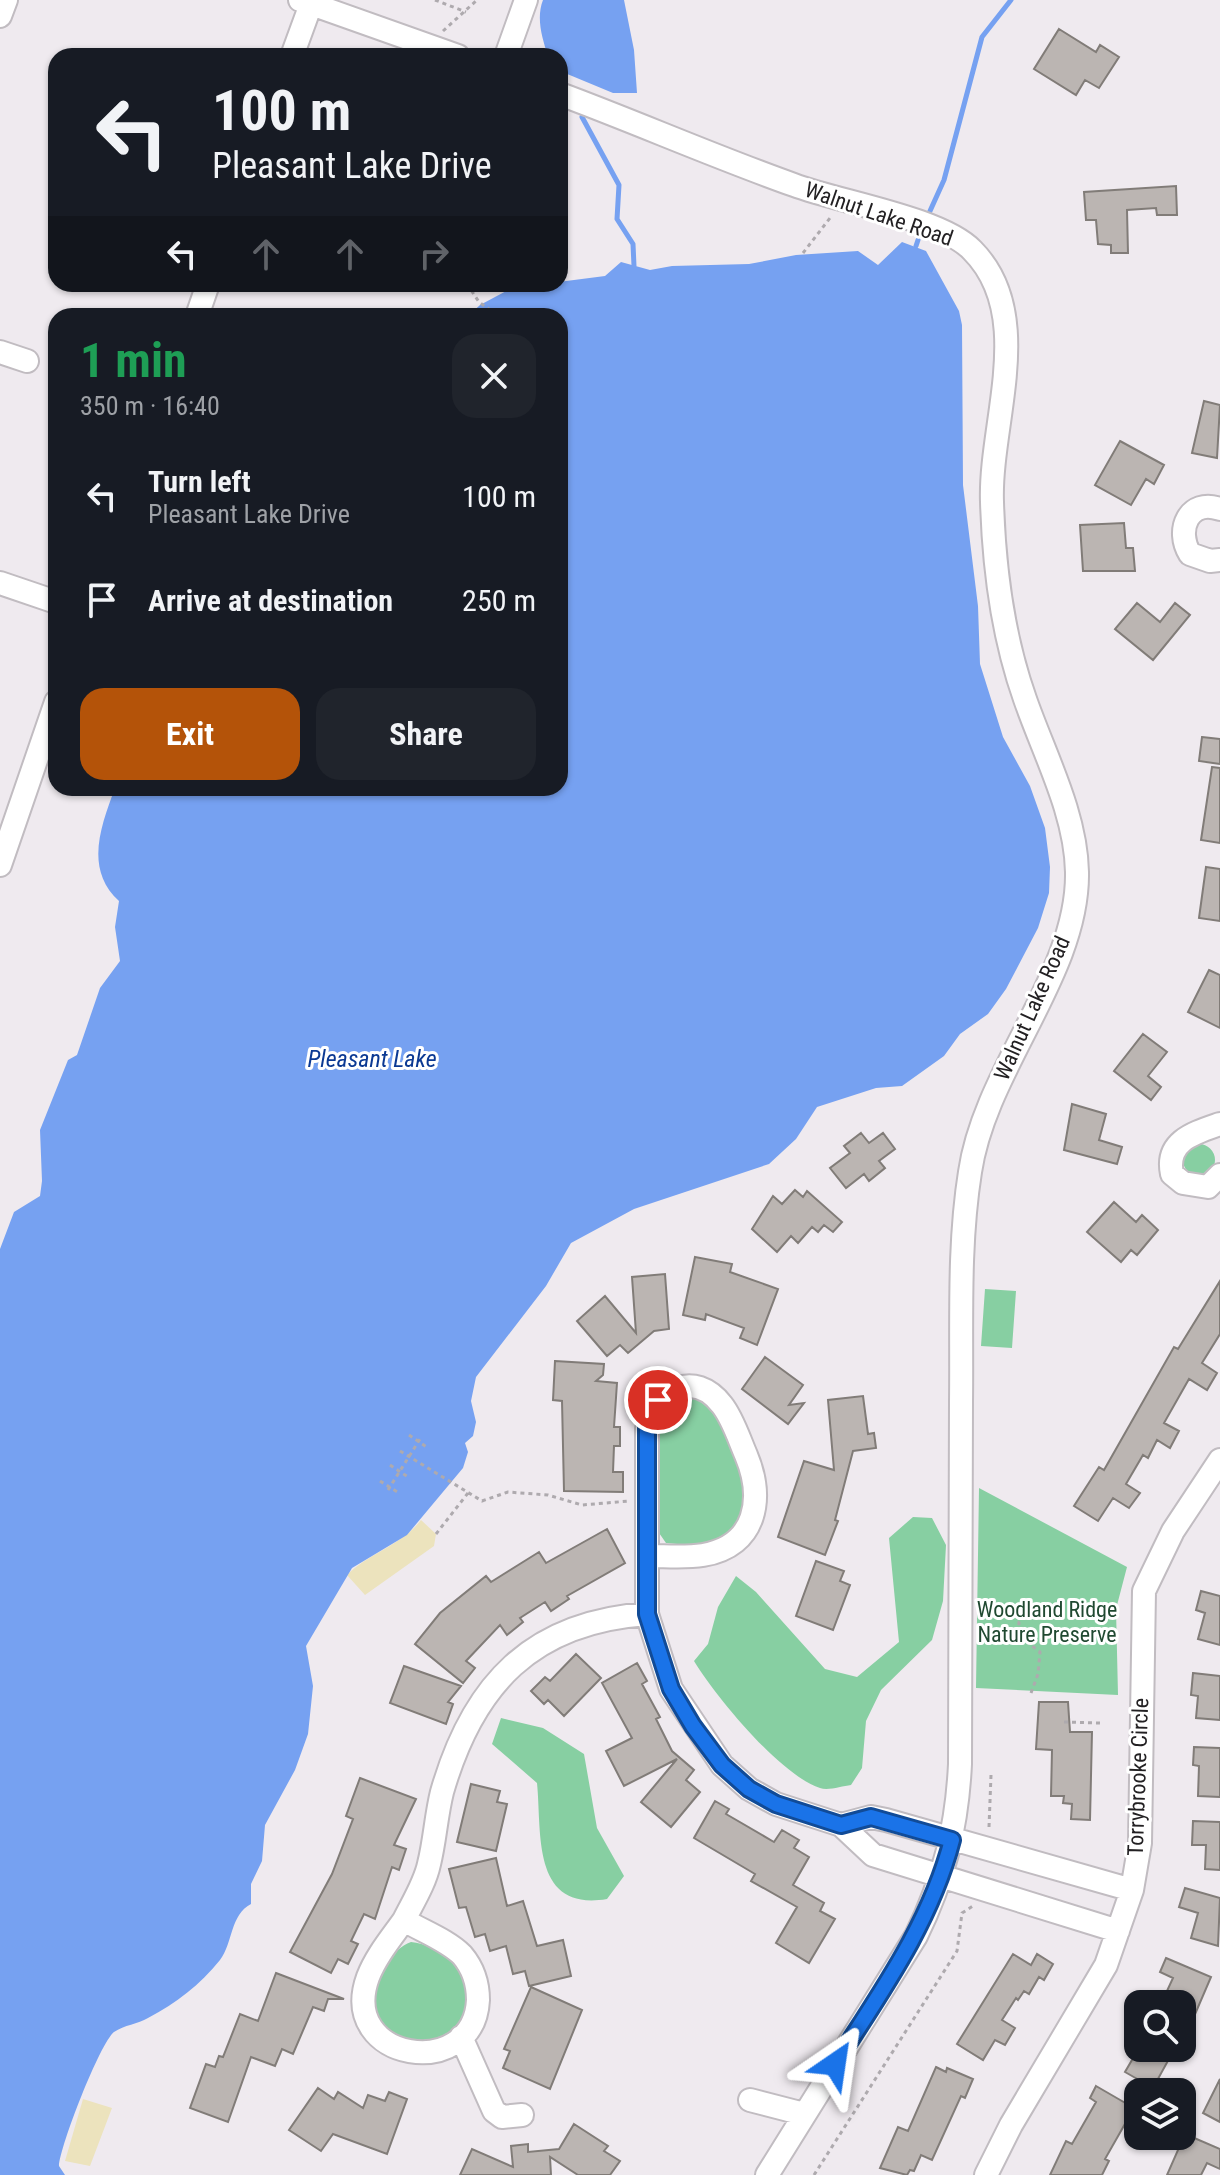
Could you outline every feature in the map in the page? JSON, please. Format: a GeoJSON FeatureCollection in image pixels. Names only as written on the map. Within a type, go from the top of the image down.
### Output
{"type":"FeatureCollection","features":[{"type":"Feature","properties":{"kind":"street"},"geometry":{"type":"LineString","coordinates":[[0,16],[6,0]]}},
{"type":"Feature","properties":{"kind":"street"},"geometry":{"type":"LineString","coordinates":[[509,48],[526,0]]}},
{"type":"Feature","properties":{"kind":"street"},"geometry":{"type":"LineString","coordinates":[[294,48],[305,2],[433,47]]}},
{"type":"Feature","properties":{"kind":"street","name":"Walnut Lake Road"},"geometry":{"type":"LineString","coordinates":[[568,97],[839,200],[958,238],[984,264],[1001,301],[1006,351],[991,497],[1008,639],[1069,824],[1078,870],[1073,912],[1061,948],[978,1127],[969,1174],[963,1288],[960,1764],[952,1840],[942,1876],[916,1936],[767,2175]]}},
{"type":"Feature","properties":{"kind":"street"},"geometry":{"type":"LineString","coordinates":[[0,352],[27,361]]}},
{"type":"Feature","properties":{"kind":"street"},"geometry":{"type":"LineString","coordinates":[[1220,509],[1210,505],[1197,508],[1183,525],[1182,535],[1190,554],[1210,561],[1220,560]]}},
{"type":"Feature","properties":{"kind":"street"},"geometry":{"type":"LineString","coordinates":[[0,583],[48,599]]}},
{"type":"Feature","properties":{"kind":"street"},"geometry":{"type":"LineString","coordinates":[[0,865],[8,818],[48,721]]}},
{"type":"Feature","properties":{"kind":"street"},"geometry":{"type":"LineString","coordinates":[[1220,1124],[1184,1137],[1177,1145],[1170,1164],[1172,1174],[1194,1187],[1208,1187],[1220,1175]]}},
{"type":"Feature","properties":{"kind":"street"},"geometry":{"type":"LineString","coordinates":[[648,1556],[706,1555],[732,1543],[754,1515],[758,1492],[732,1423],[713,1397],[689,1387],[666,1393],[652,1409],[647,1429],[647,1614],[671,1689],[722,1765],[749,1789],[776,1804],[841,1825],[873,1855],[1118,1931]]}},
{"type":"Feature","properties":{"kind":"street","name":"Torrybrooke Circle"},"geometry":{"type":"LineString","coordinates":[[986,2175],[1011,2125],[1106,1965],[1132,1890],[1140,1843],[1144,1591],[1173,1531],[1220,1460]]}},
{"type":"Feature","properties":{"kind":"street"},"geometry":{"type":"LineString","coordinates":[[404,1920],[460,1953],[471,1967],[477,1985],[478,2004],[472,2022],[461,2037],[445,2048],[427,2054],[408,2053],[390,2046],[375,2033],[365,2016],[368,1977],[404,1920],[429,1865],[443,1788],[463,1737],[485,1696],[541,1642],[612,1616],[647,1614]]}},
{"type":"Feature","properties":{"kind":"street"},"geometry":{"type":"LineString","coordinates":[[841,1825],[871,1817],[1132,1890]]}},
{"type":"Feature","properties":{"kind":"street"},"geometry":{"type":"LineString","coordinates":[[461,2037],[494,2111],[502,2117],[522,2115]]}},
{"type":"Feature","properties":{"kind":"street"},"geometry":{"type":"LineString","coordinates":[[750,2100],[804,2114]]}},
{"type":"Feature","properties":{"kind":"path"},"geometry":{"type":"LineString","coordinates":[[435,0],[466,12]]}},
{"type":"Feature","properties":{"kind":"path"},"geometry":{"type":"LineString","coordinates":[[433,47],[437,35],[477,0]]}},
{"type":"Feature","properties":{"kind":"path"},"geometry":{"type":"LineString","coordinates":[[803,253],[828,221],[839,200]]}},
{"type":"Feature","properties":{"kind":"path"},"geometry":{"type":"LineString","coordinates":[[472,292],[487,308]]}},
{"type":"Feature","properties":{"kind":"path"},"geometry":{"type":"LineString","coordinates":[[409,1435],[428,1448]]}},
{"type":"Feature","properties":{"kind":"path"},"geometry":{"type":"LineString","coordinates":[[389,1488],[420,1440]]}},
{"type":"Feature","properties":{"kind":"path"},"geometry":{"type":"LineString","coordinates":[[400,1451],[482,1501],[508,1492],[548,1495],[582,1505],[645,1501]]}},
{"type":"Feature","properties":{"kind":"path"},"geometry":{"type":"LineString","coordinates":[[390,1465],[408,1477]]}},
{"type":"Feature","properties":{"kind":"path"},"geometry":{"type":"LineString","coordinates":[[380,1481],[399,1493]]}},
{"type":"Feature","properties":{"kind":"path"},"geometry":{"type":"LineString","coordinates":[[436,1534],[468,1493]]}},
{"type":"Feature","properties":{"kind":"path"},"geometry":{"type":"LineString","coordinates":[[1031,1604],[1019,1622],[1018,1635],[1040,1652],[1038,1674],[1031,1693]]}},
{"type":"Feature","properties":{"kind":"path"},"geometry":{"type":"LineString","coordinates":[[1064,1722],[1100,1723]]}},
{"type":"Feature","properties":{"kind":"path"},"geometry":{"type":"LineString","coordinates":[[991,1775],[988,1826],[994,1838],[993,1850]]}},
{"type":"Feature","properties":{"kind":"path"},"geometry":{"type":"LineString","coordinates":[[814,2175],[957,1951],[962,1913],[980,1904],[985,1889]]}},
{"type":"Feature","properties":{"kind":"green space"},"geometry":{"type":"Polygon","coordinates":[[[1199,1144],[1210,1149],[1215,1160],[1210,1171],[1199,1176],[1188,1171],[1183,1160],[1188,1149],[1199,1144]]]}},
{"type":"Feature","properties":{"kind":"green space"},"geometry":{"type":"Polygon","coordinates":[[[985,1289],[1016,1291],[1012,1348],[981,1346],[985,1289]]]}},
{"type":"Feature","properties":{"kind":"green space"},"geometry":{"type":"Polygon","coordinates":[[[693,1397],[721,1415],[748,1484],[742,1520],[725,1537],[699,1546],[666,1543],[657,1530],[656,1432],[668,1405],[693,1397]]]}},
{"type":"Feature","properties":{"kind":"green space","name":"Woodland Ridge Nature Preserve"},"geometry":{"type":"Polygon","coordinates":[[[979,1488],[1127,1567],[1116,1609],[1118,1695],[976,1688],[979,1488]]]}},
{"type":"Feature","properties":{"kind":"green space"},"geometry":{"type":"Polygon","coordinates":[[[913,1517],[932,1518],[946,1545],[943,1601],[932,1640],[881,1690],[866,1721],[862,1768],[851,1785],[820,1788],[804,1780],[768,1752],[733,1714],[694,1661],[708,1644],[718,1607],[736,1576],[756,1592],[825,1669],[857,1677],[899,1642],[889,1538],[913,1517]]]}},
{"type":"Feature","properties":{"kind":"green space"},"geometry":{"type":"Polygon","coordinates":[[[501,1718],[543,1728],[584,1754],[597,1828],[624,1876],[607,1899],[582,1900],[565,1893],[553,1881],[545,1865],[541,1845],[537,1783],[492,1744],[501,1718]]]}},
{"type":"Feature","properties":{"kind":"green space"},"geometry":{"type":"Polygon","coordinates":[[[411,1942],[435,1949],[456,1965],[469,1987],[471,1999],[468,2015],[456,2034],[410,2046],[380,2023],[374,2001],[375,1989],[385,1965],[411,1942]]]}},
{"type":"Feature","properties":{"kind":"sand"},"geometry":{"type":"Polygon","coordinates":[[[421,1520],[436,1534],[434,1546],[365,1595],[347,1575],[405,1536],[421,1520]]]}},
{"type":"Feature","properties":{"kind":"sand"},"geometry":{"type":"Polygon","coordinates":[[[83,2099],[112,2108],[90,2166],[65,2161],[83,2099]]]}},
{"type":"Feature","properties":{"kind":"water"},"geometry":{"type":"Polygon","coordinates":[[[543,0],[624,0],[634,50],[637,93],[613,93],[568,74],[568,48],[546,48],[540,14],[543,0]]]}},
{"type":"Feature","properties":{"kind":"water","name":"Pleasant Lake"},"geometry":{"type":"Polygon","coordinates":[[[902,242],[926,251],[959,311],[962,325],[963,485],[978,606],[980,664],[1003,737],[1030,786],[1045,828],[1050,867],[1049,893],[1038,928],[1006,989],[988,1014],[960,1034],[944,1056],[902,1086],[876,1088],[817,1107],[796,1139],[769,1164],[634,1209],[571,1243],[546,1286],[476,1377],[471,1401],[476,1422],[473,1436],[465,1443],[468,1452],[463,1468],[407,1535],[352,1568],[306,1646],[313,1686],[308,1734],[295,1770],[265,1825],[262,1861],[251,1884],[251,1904],[235,1922],[220,1960],[178,2000],[144,2020],[114,2032],[108,2040],[66,2138],[59,2166],[65,2175],[0,2175],[0,1249],[14,1212],[40,1196],[40,1130],[68,1060],[77,1055],[100,988],[120,961],[115,927],[119,901],[108,889],[99,861],[101,832],[112,796],[568,796],[568,308],[477,308],[504,292],[568,292],[568,281],[605,276],[621,262],[650,270],[672,266],[749,264],[796,255],[858,251],[878,265],[902,242]]]}},
{"type":"Feature","properties":{"kind":"building"},"geometry":{"type":"Polygon","coordinates":[[[1059,29],[1096,52],[1100,45],[1119,57],[1099,88],[1085,80],[1076,95],[1034,69],[1059,29]]]}},
{"type":"Feature","properties":{"kind":"building"},"geometry":{"type":"Polygon","coordinates":[[[1176,186],[1177,215],[1157,215],[1156,208],[1127,210],[1128,253],[1111,253],[1111,245],[1098,244],[1096,220],[1086,220],[1084,192],[1176,186]]]}},
{"type":"Feature","properties":{"kind":"building"},"geometry":{"type":"Polygon","coordinates":[[[1204,401],[1220,405],[1217,458],[1192,453],[1204,401]]]}},
{"type":"Feature","properties":{"kind":"building"},"geometry":{"type":"Polygon","coordinates":[[[1120,441],[1164,465],[1154,484],[1146,479],[1131,505],[1095,485],[1120,441]]]}},
{"type":"Feature","properties":{"kind":"building"},"geometry":{"type":"Polygon","coordinates":[[[1124,523],[1126,548],[1133,548],[1135,571],[1083,571],[1080,525],[1124,523]]]}},
{"type":"Feature","properties":{"kind":"building"},"geometry":{"type":"Polygon","coordinates":[[[1137,603],[1160,622],[1175,603],[1190,615],[1153,660],[1115,629],[1137,603]]]}},
{"type":"Feature","properties":{"kind":"building"},"geometry":{"type":"Polygon","coordinates":[[[1202,737],[1220,739],[1220,764],[1199,761],[1202,737]]]}},
{"type":"Feature","properties":{"kind":"building"},"geometry":{"type":"Polygon","coordinates":[[[1212,767],[1220,768],[1220,843],[1201,840],[1212,767]]]}},
{"type":"Feature","properties":{"kind":"building"},"geometry":{"type":"Polygon","coordinates":[[[1206,867],[1220,869],[1220,921],[1199,918],[1206,867]]]}},
{"type":"Feature","properties":{"kind":"building"},"geometry":{"type":"Polygon","coordinates":[[[1209,970],[1220,975],[1220,1028],[1188,1012],[1209,970]]]}},
{"type":"Feature","properties":{"kind":"building"},"geometry":{"type":"Polygon","coordinates":[[[1143,1034],[1167,1052],[1148,1076],[1161,1087],[1151,1100],[1114,1071],[1143,1034]]]}},
{"type":"Feature","properties":{"kind":"building"},"geometry":{"type":"Polygon","coordinates":[[[1072,1104],[1106,1114],[1099,1140],[1122,1147],[1117,1164],[1064,1150],[1072,1104]]]}},
{"type":"Feature","properties":{"kind":"building"},"geometry":{"type":"Polygon","coordinates":[[[861,1133],[869,1143],[883,1133],[895,1149],[879,1161],[885,1168],[869,1181],[864,1174],[846,1188],[830,1168],[850,1153],[844,1146],[861,1133]]]}},
{"type":"Feature","properties":{"kind":"building"},"geometry":{"type":"Polygon","coordinates":[[[795,1190],[803,1197],[807,1191],[842,1222],[833,1232],[824,1225],[818,1232],[812,1227],[798,1243],[791,1236],[777,1252],[752,1229],[773,1196],[782,1204],[795,1190]]]}},
{"type":"Feature","properties":{"kind":"building"},"geometry":{"type":"Polygon","coordinates":[[[1114,1202],[1136,1222],[1142,1215],[1158,1230],[1137,1255],[1131,1250],[1121,1262],[1087,1232],[1114,1202]]]}},
{"type":"Feature","properties":{"kind":"building"},"geometry":{"type":"Polygon","coordinates":[[[695,1257],[732,1264],[730,1272],[778,1289],[757,1345],[740,1338],[744,1328],[706,1314],[705,1320],[683,1315],[695,1257]]]}},
{"type":"Feature","properties":{"kind":"building"},"geometry":{"type":"Polygon","coordinates":[[[665,1274],[669,1329],[654,1331],[628,1353],[620,1345],[607,1356],[577,1321],[605,1296],[636,1333],[632,1277],[665,1274]]]}},
{"type":"Feature","properties":{"kind":"building"},"geometry":{"type":"Polygon","coordinates":[[[1220,1281],[1220,1334],[1202,1363],[1217,1373],[1207,1390],[1189,1379],[1164,1423],[1179,1431],[1170,1448],[1157,1440],[1148,1458],[1143,1455],[1126,1484],[1140,1493],[1129,1508],[1113,1498],[1098,1521],[1074,1506],[1099,1467],[1104,1470],[1174,1347],[1178,1349],[1220,1281]]]}},
{"type":"Feature","properties":{"kind":"building"},"geometry":{"type":"Polygon","coordinates":[[[765,1357],[803,1385],[789,1405],[804,1403],[788,1424],[742,1389],[765,1357]]]}},
{"type":"Feature","properties":{"kind":"building"},"geometry":{"type":"Polygon","coordinates":[[[555,1361],[604,1364],[603,1375],[596,1381],[617,1383],[614,1427],[620,1427],[620,1446],[614,1446],[613,1472],[623,1472],[623,1492],[564,1491],[562,1401],[553,1400],[555,1361]]]}},
{"type":"Feature","properties":{"kind":"building"},"geometry":{"type":"Polygon","coordinates":[[[863,1396],[868,1434],[874,1433],[876,1448],[853,1451],[835,1520],[838,1521],[825,1555],[778,1537],[804,1461],[834,1470],[828,1400],[863,1396]]]}},
{"type":"Feature","properties":{"kind":"building"},"geometry":{"type":"Polygon","coordinates":[[[607,1529],[625,1563],[567,1596],[569,1599],[551,1611],[545,1602],[520,1618],[523,1622],[507,1635],[500,1625],[466,1661],[475,1668],[463,1683],[415,1644],[440,1613],[486,1576],[491,1582],[539,1552],[546,1563],[607,1529]]]}},
{"type":"Feature","properties":{"kind":"building"},"geometry":{"type":"Polygon","coordinates":[[[816,1561],[844,1571],[840,1581],[850,1585],[833,1630],[796,1616],[816,1561]]]}},
{"type":"Feature","properties":{"kind":"building"},"geometry":{"type":"Polygon","coordinates":[[[1201,1591],[1220,1596],[1220,1645],[1198,1639],[1205,1613],[1196,1610],[1201,1591]]]}},
{"type":"Feature","properties":{"kind":"building"},"geometry":{"type":"Polygon","coordinates":[[[576,1654],[601,1678],[564,1716],[548,1700],[544,1704],[531,1691],[545,1677],[550,1681],[576,1654]]]}},
{"type":"Feature","properties":{"kind":"building"},"geometry":{"type":"Polygon","coordinates":[[[637,1663],[647,1681],[642,1684],[660,1717],[656,1719],[672,1751],[694,1770],[686,1780],[700,1792],[671,1827],[641,1802],[677,1759],[624,1786],[606,1751],[632,1738],[602,1683],[637,1663]]]}},
{"type":"Feature","properties":{"kind":"building"},"geometry":{"type":"Polygon","coordinates":[[[404,1666],[461,1686],[448,1702],[453,1704],[446,1724],[390,1703],[404,1666]]]}},
{"type":"Feature","properties":{"kind":"building"},"geometry":{"type":"Polygon","coordinates":[[[1193,1673],[1220,1676],[1220,1720],[1196,1718],[1198,1696],[1191,1695],[1193,1673]]]}},
{"type":"Feature","properties":{"kind":"building"},"geometry":{"type":"Polygon","coordinates":[[[1039,1702],[1068,1702],[1070,1732],[1092,1732],[1090,1820],[1071,1819],[1072,1804],[1063,1803],[1064,1796],[1051,1796],[1052,1750],[1036,1749],[1039,1702]]]}},
{"type":"Feature","properties":{"kind":"building"},"geometry":{"type":"Polygon","coordinates":[[[1194,1747],[1220,1748],[1220,1797],[1198,1796],[1199,1766],[1193,1765],[1194,1747]]]}},
{"type":"Feature","properties":{"kind":"building"},"geometry":{"type":"Polygon","coordinates":[[[360,1778],[416,1799],[394,1845],[406,1849],[399,1870],[392,1867],[375,1919],[364,1914],[351,1941],[358,1944],[348,1964],[338,1959],[331,1973],[290,1952],[332,1874],[353,1819],[346,1816],[360,1778]]]}},
{"type":"Feature","properties":{"kind":"building"},"geometry":{"type":"Polygon","coordinates":[[[471,1784],[500,1791],[497,1802],[507,1804],[496,1851],[457,1842],[471,1784]]]}},
{"type":"Feature","properties":{"kind":"building"},"geometry":{"type":"Polygon","coordinates":[[[715,1801],[729,1809],[726,1814],[774,1842],[782,1830],[799,1840],[794,1848],[809,1857],[793,1885],[824,1903],[820,1911],[835,1919],[809,1963],[776,1943],[797,1907],[751,1881],[755,1874],[694,1838],[715,1801]]]}},
{"type":"Feature","properties":{"kind":"building"},"geometry":{"type":"Polygon","coordinates":[[[1193,1821],[1220,1822],[1220,1870],[1205,1869],[1206,1845],[1192,1845],[1193,1821]]]}},
{"type":"Feature","properties":{"kind":"building"},"geometry":{"type":"Polygon","coordinates":[[[496,1858],[507,1906],[523,1901],[537,1946],[563,1940],[571,1976],[529,1986],[525,1971],[513,1974],[506,1946],[490,1951],[485,1934],[475,1937],[466,1907],[459,1908],[449,1869],[496,1858]]]}},
{"type":"Feature","properties":{"kind":"building"},"geometry":{"type":"Polygon","coordinates":[[[1185,1888],[1220,1898],[1218,1946],[1191,1938],[1198,1913],[1179,1907],[1185,1888]]]}},
{"type":"Feature","properties":{"kind":"building"},"geometry":{"type":"Polygon","coordinates":[[[1013,1954],[1031,1965],[1037,1954],[1053,1964],[1044,1980],[1039,1977],[1029,1994],[1024,1991],[1018,2000],[1016,1998],[1002,2020],[1015,2028],[1005,2045],[995,2040],[983,2060],[957,2044],[1013,1954]]]}},
{"type":"Feature","properties":{"kind":"building"},"geometry":{"type":"Polygon","coordinates":[[[1166,1958],[1211,1977],[1196,2012],[1196,1990],[1167,1990],[1173,1978],[1160,1972],[1166,1958]]]}},
{"type":"Feature","properties":{"kind":"building"},"geometry":{"type":"Polygon","coordinates":[[[276,1973],[344,1999],[328,1999],[324,2011],[313,2007],[293,2054],[282,2049],[275,2066],[251,2057],[228,2122],[190,2108],[206,2064],[215,2067],[219,2056],[223,2057],[240,2014],[258,2021],[276,1973]]]}},
{"type":"Feature","properties":{"kind":"building"},"geometry":{"type":"Polygon","coordinates":[[[531,1987],[582,2010],[550,2089],[503,2068],[510,2051],[504,2049],[531,1987]]]}},
{"type":"Feature","properties":{"kind":"building"},"geometry":{"type":"Polygon","coordinates":[[[1131,2062],[1167,2062],[1158,2078],[1136,2078],[1125,2072],[1131,2062]]]}},
{"type":"Feature","properties":{"kind":"building"},"geometry":{"type":"Polygon","coordinates":[[[936,2067],[946,2072],[947,2068],[973,2079],[965,2098],[961,2096],[932,2160],[921,2155],[914,2171],[910,2170],[907,2175],[880,2168],[898,2127],[908,2131],[936,2067]]]}},
{"type":"Feature","properties":{"kind":"building"},"geometry":{"type":"Polygon","coordinates":[[[1220,2079],[1220,2122],[1203,2113],[1220,2079]]]}},
{"type":"Feature","properties":{"kind":"building"},"geometry":{"type":"Polygon","coordinates":[[[1096,2086],[1124,2102],[1124,2126],[1105,2159],[1109,2161],[1102,2175],[1050,2175],[1066,2141],[1072,2144],[1096,2102],[1090,2098],[1096,2086]]]}},
{"type":"Feature","properties":{"kind":"building"},"geometry":{"type":"Polygon","coordinates":[[[318,2088],[334,2099],[338,2092],[363,2108],[368,2095],[385,2101],[389,2092],[407,2099],[387,2154],[333,2134],[321,2151],[289,2130],[318,2088]]]}},
{"type":"Feature","properties":{"kind":"building"},"geometry":{"type":"Polygon","coordinates":[[[574,2124],[608,2146],[604,2151],[620,2161],[610,2175],[578,2175],[550,2157],[551,2175],[460,2175],[472,2149],[513,2167],[511,2146],[528,2144],[528,2152],[559,2149],[574,2124]]]}},
{"type":"Feature","properties":{"kind":"building"},"geometry":{"type":"Polygon","coordinates":[[[1196,2139],[1220,2149],[1220,2169],[1207,2163],[1201,2175],[1167,2175],[1178,2150],[1196,2150],[1196,2139]]]}},
{"type":"Feature","properties":{"kind":"waterway"},"geometry":{"type":"LineString","coordinates":[[930,211],[944,180],[982,37],[1011,0]]}},
{"type":"Feature","properties":{"kind":"waterway"},"geometry":{"type":"LineString","coordinates":[[582,117],[619,185],[617,219],[633,244],[634,266]]}},
{"type":"Feature","properties":{"kind":"waterway"},"geometry":{"type":"LineString","coordinates":[[916,246],[918,240]]}},
{"type":"Feature","properties":{"kind":"route"},"geometry":{"type":"LineString","coordinates":[[658,1400],[652,1409],[647,1429],[647,1614],[671,1689],[693,1726],[722,1765],[749,1789],[776,1804],[841,1825],[871,1817],[952,1840],[933,1901],[916,1936],[835,2064]]}}]}
